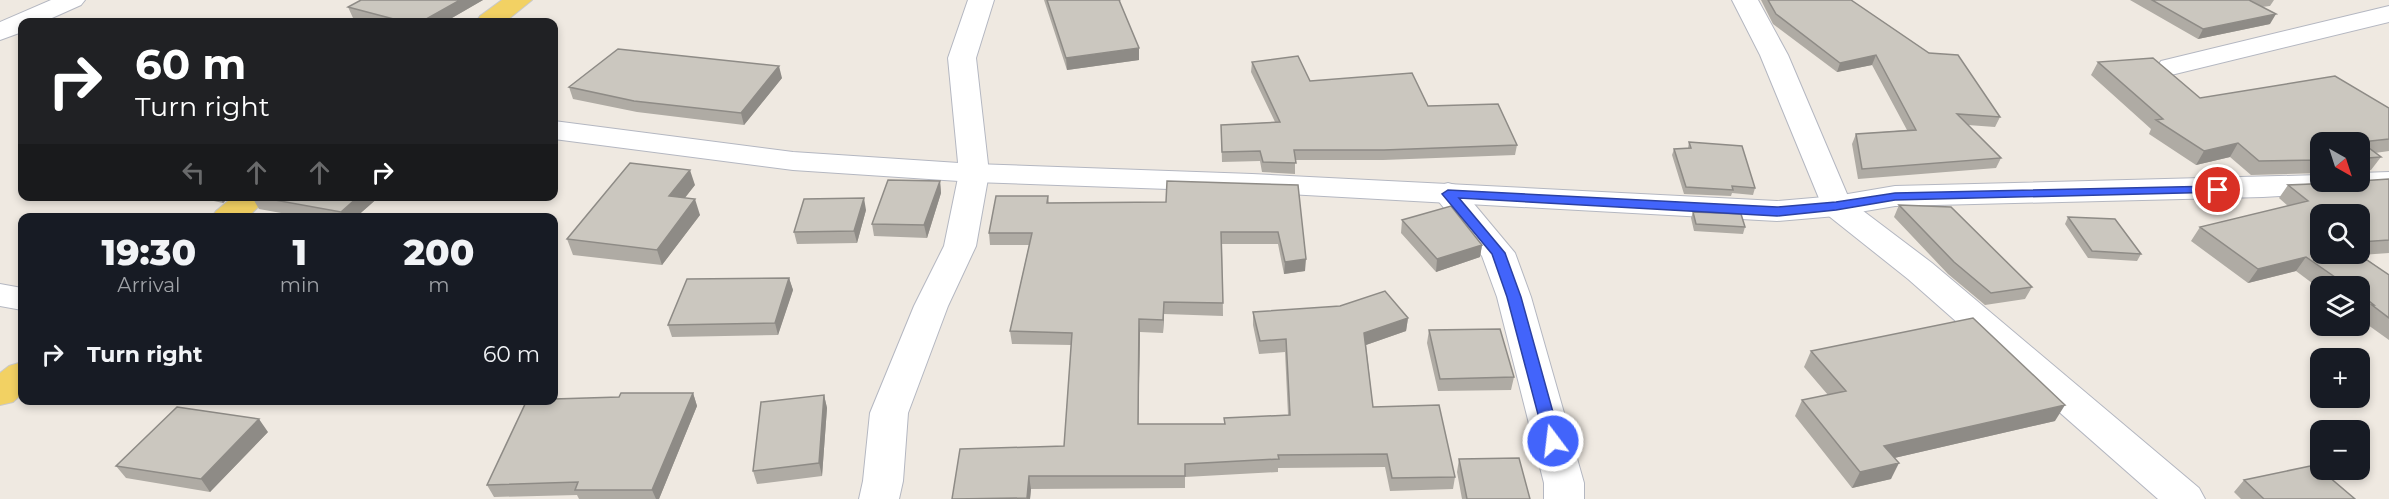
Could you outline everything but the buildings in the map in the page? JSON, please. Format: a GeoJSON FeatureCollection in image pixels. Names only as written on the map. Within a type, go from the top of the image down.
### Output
{"type":"FeatureCollection","features":[{"type":"Feature","properties":{"kind":"main road"},"geometry":{"type":"LineString","coordinates":[[494,18],[519,0]]}},
{"type":"Feature","properties":{"kind":"main road"},"geometry":{"type":"LineString","coordinates":[[233,213],[248,201]]}},
{"type":"Feature","properties":{"kind":"main road"},"geometry":{"type":"LineString","coordinates":[[0,392],[18,378]]}},
{"type":"Feature","properties":{"kind":"street"},"geometry":{"type":"LineString","coordinates":[[32,18],[72,0]]}},
{"type":"Feature","properties":{"kind":"street"},"geometry":{"type":"LineString","coordinates":[[879,499],[883,481],[889,413],[931,306],[960,246],[974,173],[962,58],[981,0]]}},
{"type":"Feature","properties":{"kind":"street"},"geometry":{"type":"LineString","coordinates":[[1744,0],[1774,55],[1836,206],[1920,271],[2185,499]]}},
{"type":"Feature","properties":{"kind":"street"},"geometry":{"type":"LineString","coordinates":[[2380,0],[2389,5]]}},
{"type":"Feature","properties":{"kind":"street"},"geometry":{"type":"LineString","coordinates":[[2171,67],[2389,14]]}},
{"type":"Feature","properties":{"kind":"street"},"geometry":{"type":"LineString","coordinates":[[0,32],[18,24]]}},
{"type":"Feature","properties":{"kind":"street"},"geometry":{"type":"LineString","coordinates":[[558,131],[793,161],[974,173],[1118,177],[1777,212],[1836,206],[1895,196],[2263,188],[2389,181]]}},
{"type":"Feature","properties":{"kind":"street"},"geometry":{"type":"LineString","coordinates":[[1448,194],[1498,253],[1514,297],[1564,483],[1564,499]]}},
{"type":"Feature","properties":{"kind":"street"},"geometry":{"type":"LineString","coordinates":[[0,295],[18,297]]}},
{"type":"Feature","properties":{"kind":"route"},"geometry":{"type":"LineString","coordinates":[[1553,441],[1514,297],[1498,253],[1448,194],[1777,212],[1836,206],[1895,196],[2218,190]]}}]}
